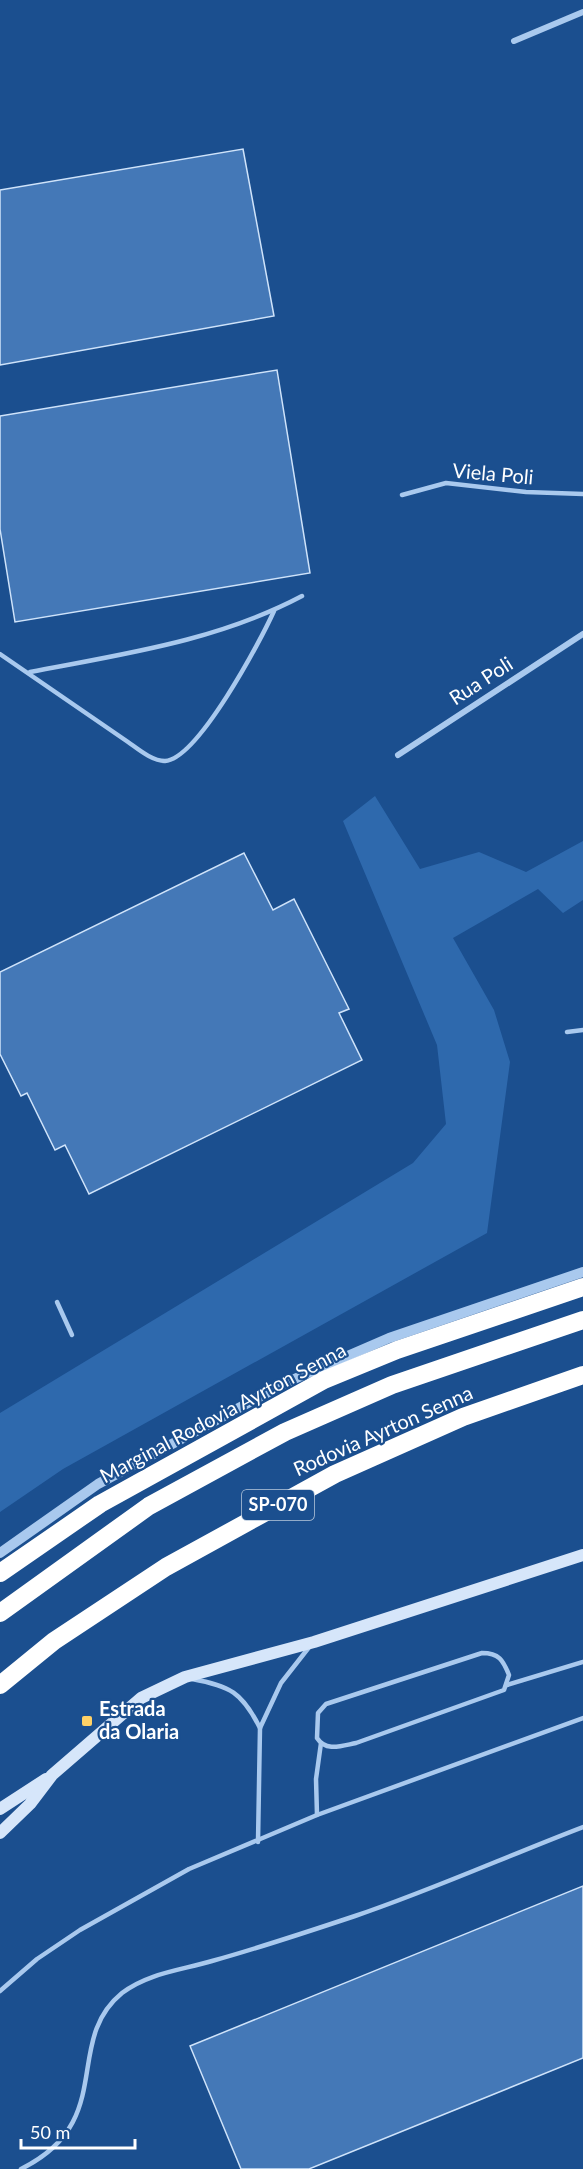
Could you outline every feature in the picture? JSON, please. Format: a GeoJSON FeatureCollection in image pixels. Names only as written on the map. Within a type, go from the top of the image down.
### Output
{"type":"FeatureCollection","features":[{"type":"Feature","properties":{"kind":"highway","name":"Marginal Rodovia Ayrton Senna"},"geometry":{"type":"LineString","coordinates":[[0,1573],[100,1504],[324,1380],[397,1350],[583,1287]]}},
{"type":"Feature","properties":{"kind":"highway","name":"Rodovia Ayrton Senna"},"geometry":{"type":"LineString","coordinates":[[0,1613],[149,1506],[285,1432],[392,1385],[583,1320]]}},
{"type":"Feature","properties":{"kind":"highway","name":"Rodovia Ayrton Senna"},"geometry":{"type":"LineString","coordinates":[[0,1684],[54,1641],[166,1567],[335,1474],[463,1417],[583,1375]]}},
{"type":"Feature","properties":{"kind":"main road"},"geometry":{"type":"LineString","coordinates":[[0,1809],[52,1775],[141,1698],[185,1677],[314,1642],[583,1555]]}},
{"type":"Feature","properties":{"kind":"main road"},"geometry":{"type":"LineString","coordinates":[[0,1833],[30,1804],[52,1775]]}},
{"type":"Feature","properties":{"kind":"street"},"geometry":{"type":"LineString","coordinates":[[514,41],[583,12]]}},
{"type":"Feature","properties":{"kind":"street","name":"Rua Poli"},"geometry":{"type":"LineString","coordinates":[[398,755],[583,634]]}},
{"type":"Feature","properties":{"kind":"street","name":"Marginal Rodovia Ayrton Senna"},"geometry":{"type":"LineString","coordinates":[[0,1553],[98,1484],[285,1383],[389,1338],[583,1272]]}},
{"type":"Feature","properties":{"kind":"lane","name":"Viela Poli"},"geometry":{"type":"LineString","coordinates":[[402,495],[446,483],[526,492],[583,494]]}},
{"type":"Feature","properties":{"kind":"lane"},"geometry":{"type":"LineString","coordinates":[[30,672],[200,637],[274,611],[302,596]]}},
{"type":"Feature","properties":{"kind":"lane"},"geometry":{"type":"LineString","coordinates":[[0,654],[30,672],[128,742],[150,756],[164,761],[186,749],[204,729],[256,650],[274,611]]}},
{"type":"Feature","properties":{"kind":"lane"},"geometry":{"type":"LineString","coordinates":[[567,1032],[583,1030]]}},
{"type":"Feature","properties":{"kind":"lane"},"geometry":{"type":"LineString","coordinates":[[57,1302],[72,1335]]}},
{"type":"Feature","properties":{"kind":"lane"},"geometry":{"type":"LineString","coordinates":[[258,1842],[261,1728],[281,1683],[314,1642]]}},
{"type":"Feature","properties":{"kind":"lane"},"geometry":{"type":"LineString","coordinates":[[507,1685],[509,1676],[502,1659],[491,1653],[482,1653],[326,1704],[318,1713],[317,1738],[331,1748],[356,1743],[489,1696],[507,1685],[583,1662]]}},
{"type":"Feature","properties":{"kind":"lane"},"geometry":{"type":"LineString","coordinates":[[185,1677],[234,1690],[250,1708],[261,1728]]}},
{"type":"Feature","properties":{"kind":"lane"},"geometry":{"type":"LineString","coordinates":[[0,1991],[37,1959],[80,1930],[189,1869],[258,1842],[317,1815],[583,1718]]}},
{"type":"Feature","properties":{"kind":"lane"},"geometry":{"type":"LineString","coordinates":[[317,1815],[316,1779],[321,1743]]}},
{"type":"Feature","properties":{"kind":"lane"},"geometry":{"type":"LineString","coordinates":[[21,2169],[57,2146],[73,2125],[84,2095],[97,2026],[106,2009],[123,1992],[142,1980],[356,1916],[583,1827]]}},
{"type":"Feature","properties":{"kind":"shaded area"},"geometry":{"type":"Polygon","coordinates":[[[375,796],[420,869],[479,852],[526,872],[583,841],[583,900],[563,913],[538,889],[453,938],[494,1010],[510,1062],[487,1233],[63,1469],[0,1512],[0,1413],[413,1163],[446,1124],[437,1045],[343,821],[375,796]]]}},
{"type":"Feature","properties":{"kind":"building"},"geometry":{"type":"Polygon","coordinates":[[[243,149],[274,316],[0,365],[0,190],[243,149]]]}},
{"type":"Feature","properties":{"kind":"building"},"geometry":{"type":"Polygon","coordinates":[[[277,370],[310,573],[15,622],[0,529],[0,416],[277,370]]]}},
{"type":"Feature","properties":{"kind":"building"},"geometry":{"type":"Polygon","coordinates":[[[244,853],[273,910],[294,899],[349,1009],[339,1013],[362,1060],[89,1194],[65,1145],[55,1150],[27,1093],[21,1096],[0,1054],[0,972],[244,853]]]}},
{"type":"Feature","properties":{"kind":"building"},"geometry":{"type":"Polygon","coordinates":[[[583,1886],[583,2058],[309,2169],[241,2169],[190,2046],[583,1886]]]}},
{"type":"Feature","properties":{"kind":"place","name":"Estrada da Olaria"},"geometry":{"type":"Point","coordinates":[87,1721]}}]}
